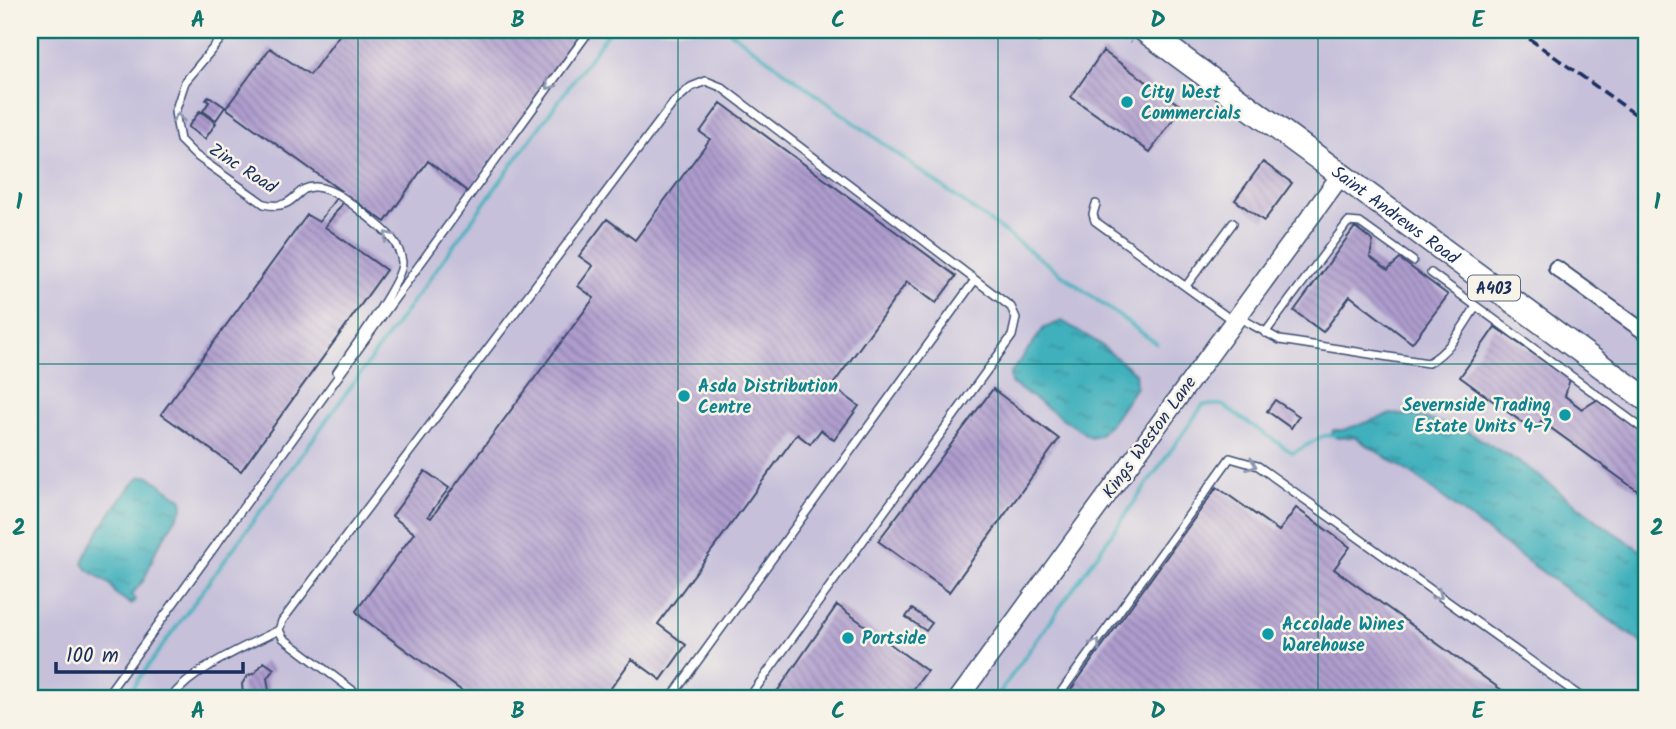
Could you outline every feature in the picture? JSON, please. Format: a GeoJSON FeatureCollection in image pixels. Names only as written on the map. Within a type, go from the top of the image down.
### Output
{"type":"FeatureCollection","features":[{"type":"Feature","properties":{"kind":"highway","name":"Saint Andrews Road"},"geometry":{"type":"LineString","coordinates":[[1144,30],[1646,400]]}},
{"type":"Feature","properties":{"kind":"street","name":"Kings Weston Lane"},"geometry":{"type":"LineString","coordinates":[[958,699],[1341,175]]}},
{"type":"Feature","properties":{"kind":"street"},"geometry":{"type":"LineString","coordinates":[[1556,268],[1646,333]]}},
{"type":"Feature","properties":{"kind":"lane","name":"Zinc Road"},"geometry":{"type":"LineString","coordinates":[[229,30],[185,82],[175,112],[180,140],[195,155],[264,204],[284,206],[301,192],[314,186],[330,191],[392,235],[402,263],[396,284],[279,460]]}},
{"type":"Feature","properties":{"kind":"lane","name":"Zinc Road"},"geometry":{"type":"LineString","coordinates":[[104,699],[590,30]]}},
{"type":"Feature","properties":{"kind":"lane"},"geometry":{"type":"LineString","coordinates":[[1039,38],[1045,30]]}},
{"type":"Feature","properties":{"kind":"lane"},"geometry":{"type":"LineString","coordinates":[[170,699],[182,683],[279,630],[282,621],[674,102],[698,83],[713,82],[975,280],[1015,312],[1016,324],[1012,337],[748,699]]}},
{"type":"Feature","properties":{"kind":"lane"},"geometry":{"type":"LineString","coordinates":[[1096,204],[1093,214],[1095,221],[1235,319],[1280,340],[1428,363],[1438,358],[1450,344],[1475,308]]}},
{"type":"Feature","properties":{"kind":"lane"},"geometry":{"type":"LineString","coordinates":[[1186,286],[1233,222]]}},
{"type":"Feature","properties":{"kind":"lane"},"geometry":{"type":"LineString","coordinates":[[1265,333],[1348,222],[1360,223],[1413,261]]}},
{"type":"Feature","properties":{"kind":"lane"},"geometry":{"type":"LineString","coordinates":[[1431,273],[1475,308],[1646,431]]}},
{"type":"Feature","properties":{"kind":"lane"},"geometry":{"type":"LineString","coordinates":[[670,699],[975,280]]}},
{"type":"Feature","properties":{"kind":"lane"},"geometry":{"type":"LineString","coordinates":[[1056,699],[1230,458],[1258,466],[1584,699]]}},
{"type":"Feature","properties":{"kind":"lane"},"geometry":{"type":"LineString","coordinates":[[279,630],[283,638],[364,699]]}},
{"type":"Feature","properties":{"kind":"shaded area"},"geometry":{"type":"Polygon","coordinates":[[[30,30],[1646,30],[1646,699],[30,699],[30,30]]]}},
{"type":"Feature","properties":{"kind":"water"},"geometry":{"type":"Polygon","coordinates":[[[1062,321],[1097,342],[1135,373],[1136,387],[1113,421],[1099,435],[1090,437],[1011,383],[1010,374],[1044,328],[1062,321]]]}},
{"type":"Feature","properties":{"kind":"water"},"geometry":{"type":"Polygon","coordinates":[[[1391,414],[1415,416],[1465,430],[1527,467],[1646,554],[1646,646],[1498,540],[1417,477],[1354,437],[1337,438],[1332,434],[1333,430],[1343,430],[1391,414]]]}},
{"type":"Feature","properties":{"kind":"water"},"geometry":{"type":"Polygon","coordinates":[[[149,476],[182,500],[183,507],[156,550],[144,580],[132,594],[135,600],[131,604],[116,594],[111,585],[87,569],[83,563],[100,530],[125,494],[140,477],[149,476]]]}},
{"type":"Feature","properties":{"kind":"building"},"geometry":{"type":"Polygon","coordinates":[[[343,30],[585,30],[468,192],[428,161],[385,222],[348,196],[325,227],[386,270],[241,471],[161,414],[307,215],[319,222],[341,191],[226,108],[270,48],[310,75],[343,30]]]}},
{"type":"Feature","properties":{"kind":"building","name":"City West Commercials"},"geometry":{"type":"Polygon","coordinates":[[[1103,51],[1182,107],[1150,152],[1071,97],[1103,51]]]}},
{"type":"Feature","properties":{"kind":"building"},"geometry":{"type":"Polygon","coordinates":[[[209,96],[225,107],[216,120],[203,111],[209,102],[206,100],[209,96]]]}},
{"type":"Feature","properties":{"kind":"building","name":"Asda Distribution Centre"},"geometry":{"type":"Polygon","coordinates":[[[721,103],[956,276],[936,303],[907,282],[832,386],[859,406],[834,440],[821,430],[810,444],[797,434],[658,624],[686,645],[661,680],[632,659],[603,699],[473,699],[356,611],[414,533],[392,516],[425,471],[449,488],[428,516],[431,518],[594,298],[578,286],[593,266],[579,256],[607,219],[635,240],[710,139],[700,132],[721,103]]]}},
{"type":"Feature","properties":{"kind":"building"},"geometry":{"type":"Polygon","coordinates":[[[200,111],[216,123],[205,139],[188,127],[200,111]]]}},
{"type":"Feature","properties":{"kind":"building"},"geometry":{"type":"Polygon","coordinates":[[[1263,162],[1292,183],[1264,221],[1235,200],[1263,162]]]}},
{"type":"Feature","properties":{"kind":"building"},"geometry":{"type":"Polygon","coordinates":[[[1355,227],[1373,241],[1370,257],[1388,270],[1400,259],[1448,295],[1412,343],[1350,296],[1323,332],[1294,311],[1355,227]]]}},
{"type":"Feature","properties":{"kind":"building","name":"Severnside Trading Estate Units 4-7"},"geometry":{"type":"Polygon","coordinates":[[[1495,327],[1570,379],[1565,396],[1582,409],[1597,400],[1646,435],[1646,497],[1541,421],[1534,431],[1460,377],[1495,327]]]}},
{"type":"Feature","properties":{"kind":"building"},"geometry":{"type":"Polygon","coordinates":[[[993,389],[1059,439],[949,592],[878,541],[993,389]]]}},
{"type":"Feature","properties":{"kind":"building"},"geometry":{"type":"Polygon","coordinates":[[[1275,400],[1299,416],[1291,428],[1267,411],[1275,400]]]}},
{"type":"Feature","properties":{"kind":"building","name":"Accolade Wines Warehouse"},"geometry":{"type":"Polygon","coordinates":[[[1217,487],[1279,531],[1296,508],[1350,547],[1334,569],[1514,699],[1064,699],[1217,487]]]}},
{"type":"Feature","properties":{"kind":"building","name":"Portside"},"geometry":{"type":"Polygon","coordinates":[[[837,605],[927,671],[906,699],[772,699],[837,605]]]}},
{"type":"Feature","properties":{"kind":"building"},"geometry":{"type":"Polygon","coordinates":[[[912,609],[932,623],[926,631],[906,617],[912,609]]]}},
{"type":"Feature","properties":{"kind":"building"},"geometry":{"type":"Polygon","coordinates":[[[264,662],[274,669],[267,678],[269,691],[263,699],[248,699],[243,693],[242,684],[247,676],[255,673],[264,662]]]}},
{"type":"Feature","properties":{"kind":"waterway"},"geometry":{"type":"LineString","coordinates":[[124,699],[610,30]]}},
{"type":"Feature","properties":{"kind":"waterway"},"geometry":{"type":"LineString","coordinates":[[728,30],[1157,344]]}},
{"type":"Feature","properties":{"kind":"waterway"},"geometry":{"type":"LineString","coordinates":[[995,699],[1203,405],[1222,405],[1293,453],[1323,436],[1335,435]]}},
{"type":"Feature","properties":{"kind":"railway"},"geometry":{"type":"LineString","coordinates":[[1517,30],[1646,122]]}},
{"type":"Feature","properties":{"kind":"place","name":"City West Commercials"},"geometry":{"type":"Point","coordinates":[1127,102]}},
{"type":"Feature","properties":{"kind":"place","name":"Asda Distribution Centre"},"geometry":{"type":"Point","coordinates":[684,396]}},
{"type":"Feature","properties":{"kind":"place","name":"Severnside Trading Estate Units 4-7"},"geometry":{"type":"Point","coordinates":[1565,415]}},
{"type":"Feature","properties":{"kind":"place","name":"Accolade Wines Warehouse"},"geometry":{"type":"Point","coordinates":[1268,634]}},
{"type":"Feature","properties":{"kind":"place","name":"Portside"},"geometry":{"type":"Point","coordinates":[848,638]}}]}
